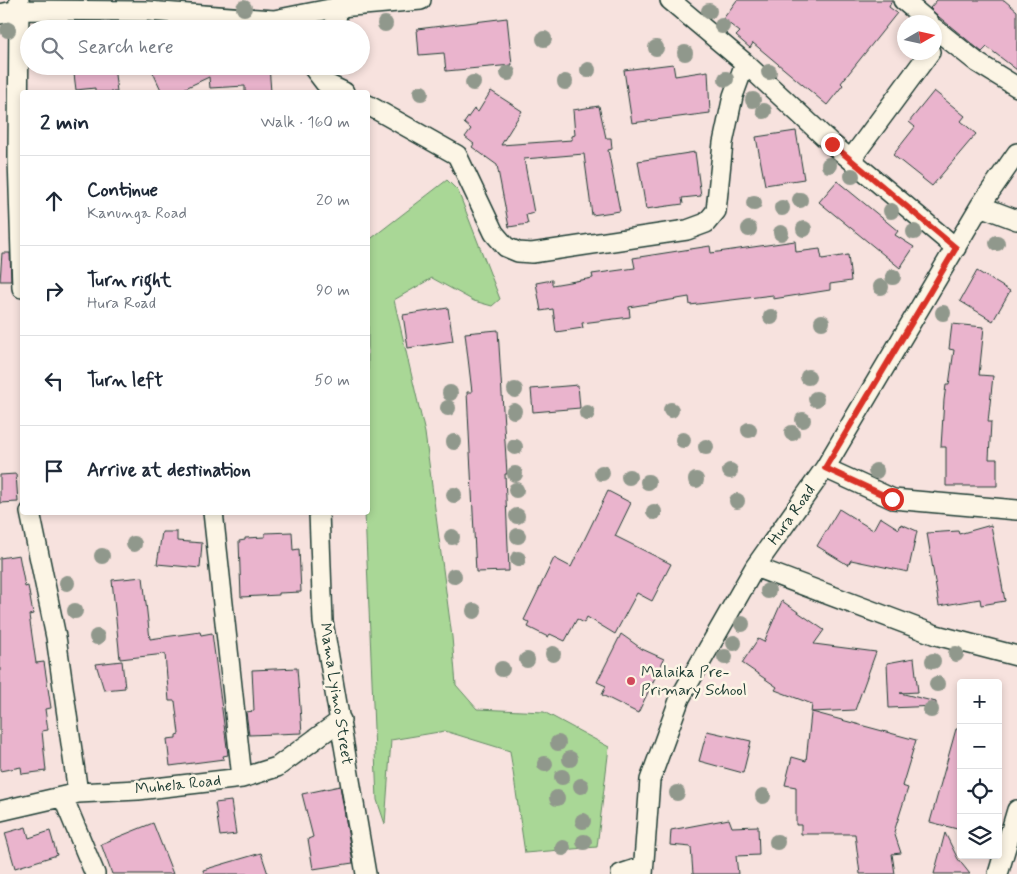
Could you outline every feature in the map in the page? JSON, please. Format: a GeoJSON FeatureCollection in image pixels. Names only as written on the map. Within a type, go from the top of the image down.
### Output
{"type":"FeatureCollection","features":[{"type":"Feature","properties":{"kind":"street"},"geometry":{"type":"LineString","coordinates":[[289,20],[340,3],[421,0]]}},
{"type":"Feature","properties":{"kind":"street"},"geometry":{"type":"LineString","coordinates":[[670,0],[745,64],[850,159],[956,248]]}},
{"type":"Feature","properties":{"kind":"street"},"geometry":{"type":"LineString","coordinates":[[903,0],[918,15]]}},
{"type":"Feature","properties":{"kind":"street"},"geometry":{"type":"LineString","coordinates":[[336,20],[340,3]]}},
{"type":"Feature","properties":{"kind":"street"},"geometry":{"type":"LineString","coordinates":[[20,222],[12,8],[147,11],[237,20]]}},
{"type":"Feature","properties":{"kind":"street"},"geometry":{"type":"LineString","coordinates":[[942,38],[1017,87]]}},
{"type":"Feature","properties":{"kind":"street"},"geometry":{"type":"LineString","coordinates":[[850,159],[924,60]]}},
{"type":"Feature","properties":{"kind":"street"},"geometry":{"type":"LineString","coordinates":[[370,106],[457,155],[494,233],[506,246],[518,252],[532,253],[687,230],[706,223],[716,210],[723,143],[733,96],[745,64]]}},
{"type":"Feature","properties":{"kind":"street"},"geometry":{"type":"LineString","coordinates":[[325,80],[341,90]]}},
{"type":"Feature","properties":{"kind":"street","name":"Hura Road"},"geometry":{"type":"LineString","coordinates":[[642,870],[650,780],[680,698],[755,567],[825,468],[980,206],[1017,153]]}},
{"type":"Feature","properties":{"kind":"street"},"geometry":{"type":"LineString","coordinates":[[980,206],[1017,220]]}},
{"type":"Feature","properties":{"kind":"street"},"geometry":{"type":"LineString","coordinates":[[825,468],[892,499],[1017,510]]}},
{"type":"Feature","properties":{"kind":"street"},"geometry":{"type":"LineString","coordinates":[[31,515],[56,637],[71,795],[95,874]]}},
{"type":"Feature","properties":{"kind":"street"},"geometry":{"type":"LineString","coordinates":[[212,515],[242,778]]}},
{"type":"Feature","properties":{"kind":"street","name":"Mama Lyimo Street"},"geometry":{"type":"LineString","coordinates":[[319,515],[323,622],[366,874]]}},
{"type":"Feature","properties":{"kind":"street"},"geometry":{"type":"LineString","coordinates":[[755,567],[936,635],[1017,656]]}},
{"type":"Feature","properties":{"kind":"street","name":"Muhela Road"},"geometry":{"type":"LineString","coordinates":[[0,811],[71,795],[138,790],[242,778],[278,767],[341,720]]}},
{"type":"Feature","properties":{"kind":"street"},"geometry":{"type":"LineString","coordinates":[[998,874],[1017,810]]}},
{"type":"Feature","properties":{"kind":"street"},"geometry":{"type":"LineString","coordinates":[[621,874],[642,870]]}},
{"type":"Feature","properties":{"kind":"green space"},"geometry":{"type":"Polygon","coordinates":[[[447,180],[458,191],[500,299],[492,306],[474,301],[432,278],[394,300],[425,433],[452,637],[456,685],[477,709],[544,712],[609,747],[597,847],[525,853],[510,751],[445,731],[391,740],[385,824],[377,800],[365,515],[370,515],[370,239],[447,180]]]}},
{"type":"Feature","properties":{"kind":"building"},"geometry":{"type":"Polygon","coordinates":[[[737,0],[892,0],[889,7],[897,13],[841,83],[843,85],[827,105],[753,43],[750,48],[736,36],[740,32],[723,19],[737,0]]]}},
{"type":"Feature","properties":{"kind":"building"},"geometry":{"type":"Polygon","coordinates":[[[937,0],[1004,0],[1017,11],[1017,70],[987,47],[982,52],[942,19],[942,15],[937,15],[930,8],[937,0]]]}},
{"type":"Feature","properties":{"kind":"building"},"geometry":{"type":"Polygon","coordinates":[[[507,18],[512,65],[446,71],[444,53],[419,55],[417,29],[507,18]]]}},
{"type":"Feature","properties":{"kind":"building"},"geometry":{"type":"Polygon","coordinates":[[[673,64],[675,76],[708,71],[710,113],[632,123],[624,70],[673,64]]]}},
{"type":"Feature","properties":{"kind":"building"},"geometry":{"type":"Polygon","coordinates":[[[74,75],[115,75],[117,90],[95,90],[95,88],[76,90],[74,75]]]}},
{"type":"Feature","properties":{"kind":"building"},"geometry":{"type":"Polygon","coordinates":[[[154,75],[270,75],[271,90],[245,90],[245,86],[210,88],[209,77],[181,90],[161,90],[154,75]]]}},
{"type":"Feature","properties":{"kind":"building"},"geometry":{"type":"Polygon","coordinates":[[[491,91],[522,111],[501,145],[572,140],[572,136],[575,135],[573,110],[599,106],[606,138],[611,138],[612,149],[608,150],[620,211],[592,215],[584,154],[524,159],[534,213],[526,215],[528,224],[509,227],[497,165],[472,147],[474,144],[465,137],[471,129],[464,123],[474,109],[478,112],[491,91]]]}},
{"type":"Feature","properties":{"kind":"building"},"geometry":{"type":"Polygon","coordinates":[[[934,91],[965,116],[961,121],[976,134],[932,186],[893,155],[915,127],[909,122],[934,91]]]}},
{"type":"Feature","properties":{"kind":"building"},"geometry":{"type":"Polygon","coordinates":[[[796,131],[804,179],[765,185],[756,137],[796,131]]]}},
{"type":"Feature","properties":{"kind":"building"},"geometry":{"type":"Polygon","coordinates":[[[695,152],[701,196],[682,198],[683,204],[646,209],[638,161],[695,152]]]}},
{"type":"Feature","properties":{"kind":"building"},"geometry":{"type":"Polygon","coordinates":[[[837,181],[898,231],[895,235],[914,247],[900,268],[819,202],[837,181]]]}},
{"type":"Feature","properties":{"kind":"building"},"geometry":{"type":"Polygon","coordinates":[[[795,241],[796,252],[820,249],[822,259],[848,255],[851,281],[830,284],[830,290],[773,299],[773,295],[690,305],[689,297],[629,307],[630,317],[582,323],[583,328],[556,332],[553,309],[541,311],[536,283],[552,280],[552,285],[593,278],[592,274],[635,268],[633,258],[710,246],[711,253],[795,241]]]}},
{"type":"Feature","properties":{"kind":"building"},"geometry":{"type":"Polygon","coordinates":[[[2,253],[10,253],[11,281],[0,281],[2,253]]]}},
{"type":"Feature","properties":{"kind":"building"},"geometry":{"type":"Polygon","coordinates":[[[977,271],[1010,291],[993,321],[960,301],[977,271]]]}},
{"type":"Feature","properties":{"kind":"building"},"geometry":{"type":"Polygon","coordinates":[[[448,308],[453,341],[408,348],[403,315],[448,308]]]}},
{"type":"Feature","properties":{"kind":"building"},"geometry":{"type":"Polygon","coordinates":[[[952,324],[984,327],[979,375],[993,376],[988,422],[991,422],[989,459],[997,459],[997,486],[946,486],[946,447],[941,447],[946,385],[949,385],[954,350],[949,349],[952,324]]]}},
{"type":"Feature","properties":{"kind":"building"},"geometry":{"type":"Polygon","coordinates":[[[498,330],[507,474],[505,474],[509,571],[476,572],[467,392],[472,392],[465,333],[498,330]]]}},
{"type":"Feature","properties":{"kind":"building"},"geometry":{"type":"Polygon","coordinates":[[[578,385],[580,408],[533,412],[531,389],[578,385]]]}},
{"type":"Feature","properties":{"kind":"building"},"geometry":{"type":"Polygon","coordinates":[[[16,474],[18,502],[0,503],[0,475],[16,474]]]}},
{"type":"Feature","properties":{"kind":"building"},"geometry":{"type":"Polygon","coordinates":[[[608,491],[631,503],[615,536],[671,564],[652,601],[637,593],[615,634],[587,617],[584,623],[577,619],[565,641],[550,634],[548,637],[528,627],[530,623],[524,620],[554,558],[571,567],[608,491]]]}},
{"type":"Feature","properties":{"kind":"building"},"geometry":{"type":"Polygon","coordinates":[[[839,509],[873,530],[880,517],[899,529],[901,524],[917,531],[908,572],[851,560],[848,565],[817,546],[839,509]]]}},
{"type":"Feature","properties":{"kind":"building"},"geometry":{"type":"Polygon","coordinates":[[[991,525],[1005,601],[981,605],[980,599],[939,606],[927,533],[958,531],[959,534],[991,525]]]}},
{"type":"Feature","properties":{"kind":"building"},"geometry":{"type":"Polygon","coordinates":[[[162,532],[177,532],[177,541],[202,543],[200,568],[157,564],[162,532]]]}},
{"type":"Feature","properties":{"kind":"building"},"geometry":{"type":"Polygon","coordinates":[[[292,532],[293,550],[299,549],[301,592],[241,597],[239,541],[245,540],[245,538],[265,537],[265,533],[292,532]]]}},
{"type":"Feature","properties":{"kind":"building"},"geometry":{"type":"Polygon","coordinates":[[[19,555],[25,587],[28,586],[33,614],[29,615],[36,663],[44,662],[51,708],[45,709],[48,730],[42,731],[46,771],[22,774],[21,767],[0,771],[0,558],[19,555]]]}},
{"type":"Feature","properties":{"kind":"building"},"geometry":{"type":"Polygon","coordinates":[[[143,577],[150,639],[200,632],[201,635],[212,633],[228,755],[223,756],[224,759],[170,766],[167,739],[176,738],[176,735],[179,734],[175,701],[169,701],[165,654],[120,659],[112,580],[143,577]]]}},
{"type":"Feature","properties":{"kind":"building"},"geometry":{"type":"Polygon","coordinates":[[[782,601],[824,630],[814,644],[876,652],[855,710],[812,712],[916,740],[902,786],[908,788],[894,832],[901,853],[892,854],[895,874],[860,874],[855,834],[801,834],[801,825],[796,825],[796,787],[785,785],[792,757],[806,761],[812,704],[775,690],[777,687],[742,663],[758,639],[764,642],[782,601]]]}},
{"type":"Feature","properties":{"kind":"building","name":"Malaika Pre- Primary School"},"geometry":{"type":"Polygon","coordinates":[[[621,634],[642,649],[664,659],[638,713],[602,695],[606,686],[597,682],[621,634]]]}},
{"type":"Feature","properties":{"kind":"building"},"geometry":{"type":"Polygon","coordinates":[[[914,658],[918,692],[900,693],[936,702],[936,706],[889,708],[887,663],[914,658]]]}},
{"type":"Feature","properties":{"kind":"building"},"geometry":{"type":"Polygon","coordinates":[[[122,661],[125,688],[104,690],[96,664],[122,661]]]}},
{"type":"Feature","properties":{"kind":"building"},"geometry":{"type":"Polygon","coordinates":[[[297,668],[302,733],[249,735],[246,712],[254,711],[252,670],[297,668]]]}},
{"type":"Feature","properties":{"kind":"building"},"geometry":{"type":"Polygon","coordinates":[[[956,729],[957,729],[957,829],[930,822],[956,729]]]}},
{"type":"Feature","properties":{"kind":"building"},"geometry":{"type":"Polygon","coordinates":[[[707,731],[751,741],[743,773],[699,761],[707,731]]]}},
{"type":"Feature","properties":{"kind":"building"},"geometry":{"type":"Polygon","coordinates":[[[340,786],[353,863],[313,869],[308,839],[313,837],[302,794],[340,786]]]}},
{"type":"Feature","properties":{"kind":"building"},"geometry":{"type":"Polygon","coordinates":[[[231,801],[236,834],[220,836],[215,803],[231,801]]]}},
{"type":"Feature","properties":{"kind":"building"},"geometry":{"type":"Polygon","coordinates":[[[729,819],[732,827],[758,826],[759,855],[736,856],[738,874],[693,874],[691,847],[670,845],[671,830],[729,819]]]}},
{"type":"Feature","properties":{"kind":"building"},"geometry":{"type":"Polygon","coordinates":[[[153,823],[173,874],[112,874],[101,844],[153,823]]]}},
{"type":"Feature","properties":{"kind":"building"},"geometry":{"type":"Polygon","coordinates":[[[26,827],[29,838],[50,831],[57,855],[15,868],[5,833],[26,827]]]}},
{"type":"Feature","properties":{"kind":"building"},"geometry":{"type":"Polygon","coordinates":[[[945,833],[957,859],[970,874],[934,874],[945,833]]]}},
{"type":"Feature","properties":{"kind":"building"},"geometry":{"type":"Polygon","coordinates":[[[261,853],[268,874],[204,874],[203,870],[261,853]]]}},
{"type":"Feature","properties":{"kind":"place","name":"Malaika Pre- Primary School"},"geometry":{"type":"Point","coordinates":[631,681]}},
{"type":"Feature","properties":{"kind":"route"},"geometry":{"type":"LineString","coordinates":[[832,144],[956,248],[825,468],[892,499]]}}]}
